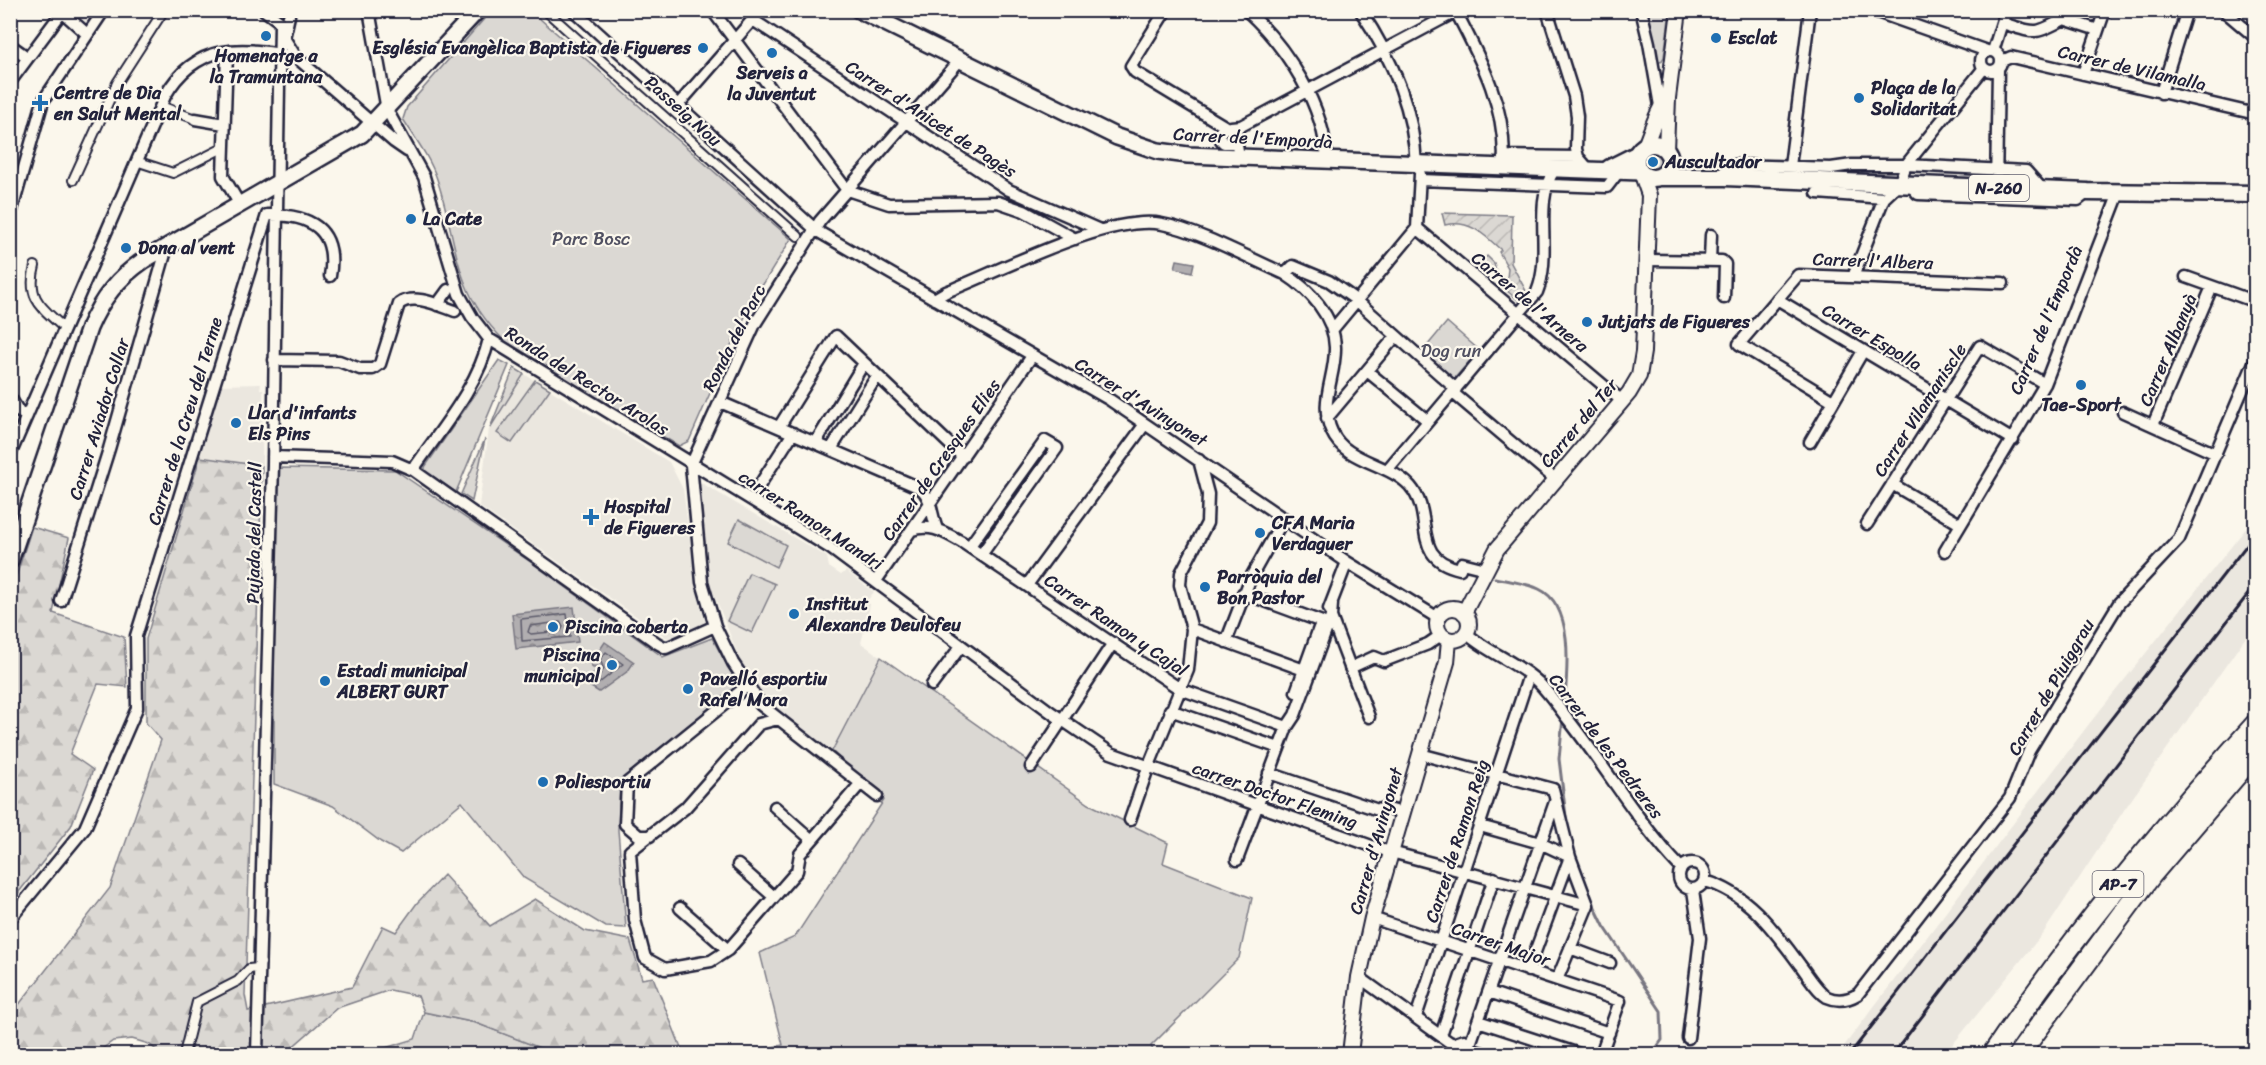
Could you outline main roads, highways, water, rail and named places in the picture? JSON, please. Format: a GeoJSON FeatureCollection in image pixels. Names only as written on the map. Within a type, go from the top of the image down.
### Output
{"type":"FeatureCollection","features":[{"type":"Feature","properties":{"kind":"highway","name":"AP-7"},"geometry":{"type":"LineString","coordinates":[[1993,1054],[2065,953],[2135,862],[2188,797],[2256,724]]}},
{"type":"Feature","properties":{"kind":"highway","name":"AP-7"},"geometry":{"type":"LineString","coordinates":[[2019,1054],[2151,875],[2256,752]]}},
{"type":"Feature","properties":{"kind":"main road"},"geometry":{"type":"LineString","coordinates":[[10,561],[96,313],[107,293],[124,275],[167,246],[350,142],[387,110],[478,10]]}},
{"type":"Feature","properties":{"kind":"main road","name":"Carrer de l'Empordà"},"geometry":{"type":"LineString","coordinates":[[859,10],[1143,147],[1170,154],[1327,162],[1418,170],[1503,162],[1554,170],[1604,170],[1650,175]]}},
{"type":"Feature","properties":{"kind":"main road","name":"N-260"},"geometry":{"type":"LineString","coordinates":[[1641,150],[1656,144],[1687,168],[1714,176]]}},
{"type":"Feature","properties":{"kind":"main road"},"geometry":{"type":"LineString","coordinates":[[1641,150],[1636,162],[1650,175],[1670,166],[1668,152]]}},
{"type":"Feature","properties":{"kind":"main road","name":"Carrer de l'Empordà"},"geometry":{"type":"LineString","coordinates":[[1604,170],[1641,150]]}},
{"type":"Feature","properties":{"kind":"main road","name":"N-260"},"geometry":{"type":"LineString","coordinates":[[1650,175],[1714,176],[1822,189],[1880,190],[1905,184],[2119,193],[2256,194]]}},
{"type":"Feature","properties":{"kind":"main road","name":"N-260"},"geometry":{"type":"LineString","coordinates":[[2139,193],[2177,199],[2256,203]]}},
{"type":"Feature","properties":{"kind":"water"},"geometry":{"type":"Polygon","coordinates":[[[1177,260],[1194,263],[1192,272],[1175,268],[1177,260]]]}},
{"type":"Feature","properties":{"kind":"water","name":"Piscina coberta"},"geometry":{"type":"Polygon","coordinates":[[[574,607],[578,642],[516,649],[512,614],[574,607]]]}},
{"type":"Feature","properties":{"kind":"water","name":"Piscina municipal"},"geometry":{"type":"Polygon","coordinates":[[[605,642],[634,662],[628,671],[599,692],[583,682],[600,668],[593,668],[586,655],[601,653],[599,651],[605,642]]]}},
{"type":"Feature","properties":{"kind":"waterway"},"geometry":{"type":"LineString","coordinates":[[1495,578],[1539,589],[1551,598],[1559,610],[1564,625],[1567,661],[1564,709]]}},
{"type":"Feature","properties":{"kind":"waterway"},"geometry":{"type":"LineString","coordinates":[[1563,718],[1559,759],[1567,825]]}},
{"type":"Feature","properties":{"kind":"waterway"},"geometry":{"type":"LineString","coordinates":[[1572,846],[1581,871]]}},
{"type":"Feature","properties":{"kind":"waterway"},"geometry":{"type":"LineString","coordinates":[[1591,899],[1604,926],[1661,1011],[1662,1040],[1652,1054]]}},
{"type":"Feature","properties":{"kind":"railway"},"geometry":{"type":"LineString","coordinates":[[1850,1054],[2256,533]]}},
{"type":"Feature","properties":{"kind":"railway"},"geometry":{"type":"LineString","coordinates":[[1893,1054],[2256,584]]}},
{"type":"Feature","properties":{"kind":"place","name":"Homenatge a la Tramuntana"},"geometry":{"type":"Point","coordinates":[266,36]}},
{"type":"Feature","properties":{"kind":"place","name":"Esclat"},"geometry":{"type":"Point","coordinates":[1716,38]}},
{"type":"Feature","properties":{"kind":"place","name":"Església Evangèlica Baptista de Figueres"},"geometry":{"type":"Point","coordinates":[703,48]}},
{"type":"Feature","properties":{"kind":"place","name":"Serveis a la Juventut"},"geometry":{"type":"Point","coordinates":[772,53]}},
{"type":"Feature","properties":{"kind":"place","name":"Plaça de la Solidaritat"},"geometry":{"type":"Point","coordinates":[1859,98]}},
{"type":"Feature","properties":{"kind":"place","name":"Centre de Dia en Salut Mental"},"geometry":{"type":"Point","coordinates":[40,103]}},
{"type":"Feature","properties":{"kind":"place","name":"Auscultador"},"geometry":{"type":"Point","coordinates":[1653,162]}},
{"type":"Feature","properties":{"kind":"place","name":"La Cate"},"geometry":{"type":"Point","coordinates":[411,219]}},
{"type":"Feature","properties":{"kind":"place","name":"Dona al vent"},"geometry":{"type":"Point","coordinates":[126,248]}},
{"type":"Feature","properties":{"kind":"place","name":"Jutjats de Figueres"},"geometry":{"type":"Point","coordinates":[1587,322]}},
{"type":"Feature","properties":{"kind":"place","name":"Tae-Sport"},"geometry":{"type":"Point","coordinates":[2081,385]}},
{"type":"Feature","properties":{"kind":"place","name":"Llar d'infants Els Pins"},"geometry":{"type":"Point","coordinates":[236,423]}},
{"type":"Feature","properties":{"kind":"place","name":"Hospital de Figueres"},"geometry":{"type":"Point","coordinates":[591,517]}},
{"type":"Feature","properties":{"kind":"place","name":"CFA Maria Verdaguer"},"geometry":{"type":"Point","coordinates":[1260,533]}},
{"type":"Feature","properties":{"kind":"place","name":"Parròquia del Bon Pastor"},"geometry":{"type":"Point","coordinates":[1205,587]}},
{"type":"Feature","properties":{"kind":"place","name":"Institut Alexandre Deulofeu"},"geometry":{"type":"Point","coordinates":[794,614]}},
{"type":"Feature","properties":{"kind":"place","name":"Piscina coberta"},"geometry":{"type":"Point","coordinates":[553,627]}},
{"type":"Feature","properties":{"kind":"place","name":"Piscina municipal"},"geometry":{"type":"Point","coordinates":[612,665]}},
{"type":"Feature","properties":{"kind":"place","name":"Estadi municipal ALBERT GURT"},"geometry":{"type":"Point","coordinates":[325,681]}},
{"type":"Feature","properties":{"kind":"place","name":"Pavelló esportiu Rafel Mora"},"geometry":{"type":"Point","coordinates":[688,689]}},
{"type":"Feature","properties":{"kind":"place","name":"Poliesportiu"},"geometry":{"type":"Point","coordinates":[543,782]}},
{"type":"Feature","properties":{"kind":"park label","name":"Parc Bosc"},"geometry":{"type":"Point","coordinates":[591,239]}},
{"type":"Feature","properties":{"kind":"park label","name":"Dog run"},"geometry":{"type":"Point","coordinates":[1451,351]}}]}
